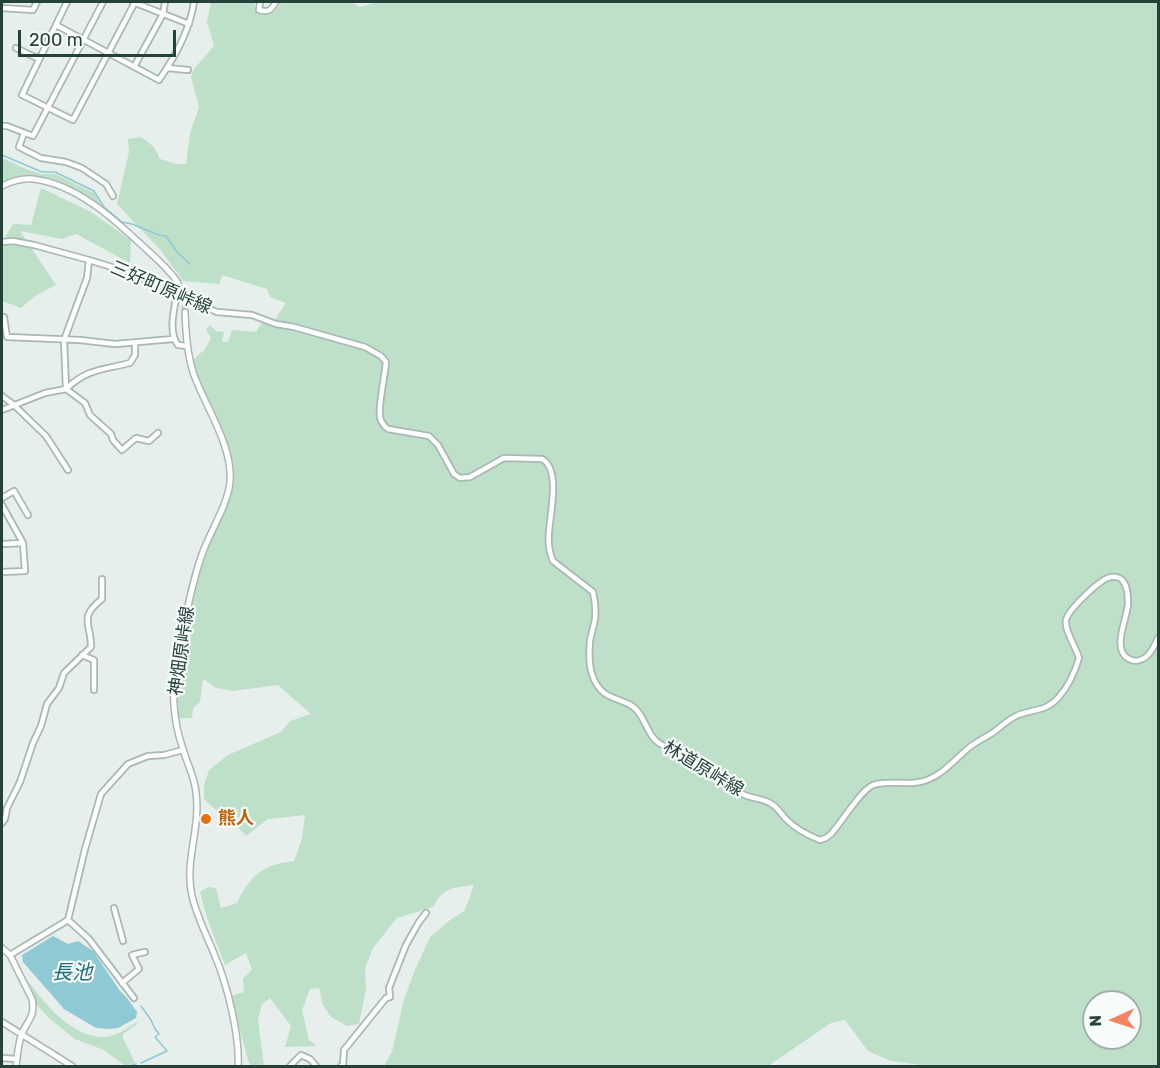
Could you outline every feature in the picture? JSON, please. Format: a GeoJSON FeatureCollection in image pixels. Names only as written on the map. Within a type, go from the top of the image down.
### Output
{"type":"FeatureCollection","features":[{"type":"Feature","properties":{"kind":"street"},"geometry":{"type":"LineString","coordinates":[[2,8],[33,10],[37,2]]}},
{"type":"Feature","properties":{"kind":"street"},"geometry":{"type":"LineString","coordinates":[[67,2],[22,95],[73,120],[135,2],[189,24]]}},
{"type":"Feature","properties":{"kind":"street"},"geometry":{"type":"LineString","coordinates":[[2,126],[33,136],[103,2]]}},
{"type":"Feature","properties":{"kind":"street"},"geometry":{"type":"LineString","coordinates":[[134,67],[163,14],[165,2]]}},
{"type":"Feature","properties":{"kind":"street"},"geometry":{"type":"LineString","coordinates":[[56,25],[159,80],[168,68],[189,24],[194,2]]}},
{"type":"Feature","properties":{"kind":"street"},"geometry":{"type":"LineString","coordinates":[[260,2],[259,10],[265,12],[270,10],[276,2]]}},
{"type":"Feature","properties":{"kind":"street"},"geometry":{"type":"LineString","coordinates":[[16,48],[39,59]]}},
{"type":"Feature","properties":{"kind":"street"},"geometry":{"type":"LineString","coordinates":[[168,68],[188,70]]}},
{"type":"Feature","properties":{"kind":"street"},"geometry":{"type":"LineString","coordinates":[[24,133],[19,147],[40,158],[66,162],[82,168],[106,184],[113,196]]}},
{"type":"Feature","properties":{"kind":"street"},"geometry":{"type":"LineString","coordinates":[[2,186],[24,178],[55,184],[73,192],[133,236],[171,272],[178,283]]}},
{"type":"Feature","properties":{"kind":"street","name":"三好町原峠線"},"geometry":{"type":"LineString","coordinates":[[2,242],[34,244],[131,273],[217,312],[252,315],[276,324],[365,347],[381,356],[386,362]]}},
{"type":"Feature","properties":{"kind":"street"},"geometry":{"type":"LineString","coordinates":[[89,260],[87,278],[64,340],[66,388],[85,403],[90,415],[111,434],[112,440],[122,450],[136,438],[149,441],[158,433]]}},
{"type":"Feature","properties":{"kind":"street"},"geometry":{"type":"LineString","coordinates":[[177,294],[173,339],[178,345],[187,346]]}},
{"type":"Feature","properties":{"kind":"street","name":"神畑原峠線"},"geometry":{"type":"LineString","coordinates":[[184,312],[187,346],[194,375],[228,455],[230,485],[195,577],[179,647],[174,688],[175,721],[197,793],[190,887],[225,986],[237,1041],[238,1066]]}},
{"type":"Feature","properties":{"kind":"street"},"geometry":{"type":"LineString","coordinates":[[2,317],[4,317],[7,337],[115,344],[173,339]]}},
{"type":"Feature","properties":{"kind":"street"},"geometry":{"type":"LineString","coordinates":[[2,410],[45,393],[66,388],[87,373],[97,369],[130,363],[135,355],[135,343]]}},
{"type":"Feature","properties":{"kind":"street","name":"林道原峠線"},"geometry":{"type":"LineString","coordinates":[[386,362],[380,417],[383,425],[388,429],[429,436],[438,445],[454,474],[460,477],[470,477],[504,458],[542,459],[547,462],[552,473],[553,488],[548,534],[550,554],[553,561],[593,592],[595,620],[589,652],[592,676],[597,686],[612,698],[637,710],[656,741],[664,746],[677,749],[714,779],[745,795],[767,801],[802,832],[820,840],[831,834],[864,791],[873,785],[917,783],[929,779],[941,773],[972,745],[1006,722],[1017,716],[1044,709],[1057,699],[1074,673],[1079,658],[1067,630],[1066,617],[1103,580],[1115,576],[1124,582],[1127,589],[1128,604],[1120,647],[1127,659],[1134,661],[1146,657],[1158,638]]}},
{"type":"Feature","properties":{"kind":"street"},"geometry":{"type":"LineString","coordinates":[[2,396],[46,436],[68,470]]}},
{"type":"Feature","properties":{"kind":"street"},"geometry":{"type":"LineString","coordinates":[[2,498],[14,491],[28,515]]}},
{"type":"Feature","properties":{"kind":"street"},"geometry":{"type":"LineString","coordinates":[[2,505],[23,543],[25,571],[2,572]]}},
{"type":"Feature","properties":{"kind":"street"},"geometry":{"type":"LineString","coordinates":[[2,517],[9,517]]}},
{"type":"Feature","properties":{"kind":"street"},"geometry":{"type":"LineString","coordinates":[[2,544],[23,543]]}},
{"type":"Feature","properties":{"kind":"street"},"geometry":{"type":"LineString","coordinates":[[2,823],[20,782],[47,704],[59,688],[64,673],[91,647],[87,615],[102,599],[102,579]]}},
{"type":"Feature","properties":{"kind":"street"},"geometry":{"type":"LineString","coordinates":[[82,655],[94,660],[94,690]]}},
{"type":"Feature","properties":{"kind":"street"},"geometry":{"type":"LineString","coordinates":[[10,955],[68,920],[101,794],[128,764],[148,756],[183,750]]}},
{"type":"Feature","properties":{"kind":"street"},"geometry":{"type":"LineString","coordinates":[[114,908],[123,941]]}},
{"type":"Feature","properties":{"kind":"street"},"geometry":{"type":"LineString","coordinates":[[340,1066],[343,1065],[344,1050],[390,997],[389,988],[406,945],[426,913]]}},
{"type":"Feature","properties":{"kind":"street"},"geometry":{"type":"LineString","coordinates":[[68,920],[89,939],[134,998]]}},
{"type":"Feature","properties":{"kind":"street"},"geometry":{"type":"LineString","coordinates":[[2,948],[10,955],[33,999],[34,1006],[32,1017],[22,1034],[16,1066]]}},
{"type":"Feature","properties":{"kind":"street"},"geometry":{"type":"LineString","coordinates":[[122,982],[139,969],[132,955],[145,952]]}},
{"type":"Feature","properties":{"kind":"street"},"geometry":{"type":"LineString","coordinates":[[2,1022],[72,1066]]}},
{"type":"Feature","properties":{"kind":"street"},"geometry":{"type":"LineString","coordinates":[[290,1066],[301,1055],[310,1059],[316,1066]]}},
{"type":"Feature","properties":{"kind":"street"},"geometry":{"type":"LineString","coordinates":[[2,1058],[17,1059]]}},
{"type":"Feature","properties":{"kind":"green space"},"geometry":{"type":"Polygon","coordinates":[[[211,2],[254,2],[256,13],[263,15],[273,13],[282,2],[351,2],[360,7],[377,2],[1158,2],[1158,1066],[929,1066],[891,1061],[868,1051],[845,1020],[831,1023],[768,1066],[384,1066],[392,1052],[404,999],[430,937],[464,911],[474,885],[449,890],[437,900],[433,907],[397,918],[373,948],[365,968],[366,989],[359,1024],[347,1026],[331,1017],[323,1005],[319,988],[310,989],[302,1010],[309,1040],[317,1046],[285,1047],[291,1026],[270,998],[262,1004],[258,1020],[264,1066],[251,1066],[231,996],[244,992],[243,978],[252,970],[246,953],[225,965],[207,918],[200,892],[208,887],[216,888],[221,908],[237,903],[247,885],[259,873],[274,865],[294,861],[302,839],[305,815],[268,819],[246,836],[231,820],[221,815],[204,799],[204,785],[209,770],[228,755],[281,732],[290,721],[311,714],[278,685],[233,691],[216,688],[203,679],[200,702],[193,708],[192,718],[177,718],[175,704],[192,595],[203,558],[228,498],[229,458],[192,361],[205,349],[211,338],[206,329],[210,325],[216,331],[224,332],[222,342],[228,342],[232,330],[256,332],[262,322],[271,325],[286,303],[270,297],[267,289],[222,275],[219,284],[183,281],[162,252],[117,204],[129,152],[128,139],[141,137],[154,147],[160,159],[176,164],[186,164],[190,133],[199,107],[191,77],[194,69],[214,46],[207,22],[211,2]]]}},
{"type":"Feature","properties":{"kind":"green space"},"geometry":{"type":"Polygon","coordinates":[[[2,158],[41,174],[55,174],[94,193],[102,206],[79,191],[54,180],[28,176],[2,181],[2,158]]]}},
{"type":"Feature","properties":{"kind":"green space"},"geometry":{"type":"Polygon","coordinates":[[[41,188],[91,212],[131,240],[130,263],[76,234],[62,239],[20,231],[56,285],[35,296],[21,308],[2,301],[2,243],[13,224],[31,225],[41,188]]]}},
{"type":"Feature","properties":{"kind":"green space"},"geometry":{"type":"Polygon","coordinates":[[[28,981],[60,1018],[81,1032],[105,1037],[122,1031],[138,1021],[123,1034],[135,1063],[125,1066],[104,1050],[75,1039],[51,1020],[36,1004],[28,981]]]}},
{"type":"Feature","properties":{"kind":"water","name":"長池"},"geometry":{"type":"Polygon","coordinates":[[[53,936],[68,944],[78,941],[93,951],[137,1012],[136,1018],[118,1028],[96,1028],[64,1009],[23,962],[22,955],[53,936]]]}},
{"type":"Feature","properties":{"kind":"waterway"},"geometry":{"type":"LineString","coordinates":[[2,155],[42,172],[55,172],[94,191],[104,207],[122,222],[166,236],[177,252],[190,264]]}},
{"type":"Feature","properties":{"kind":"waterway"},"geometry":{"type":"LineString","coordinates":[[141,1006],[159,1034],[155,1037],[167,1051],[141,1063]]}},
{"type":"Feature","properties":{"kind":"waterway"},"geometry":{"type":"LineString","coordinates":[[129,1066],[136,1064]]}},
{"type":"Feature","properties":{"kind":"tunnel"},"geometry":{"type":"LineString","coordinates":[[178,283],[185,312]]}},
{"type":"Feature","properties":{"kind":"place","name":"熊人"},"geometry":{"type":"Point","coordinates":[206,819]}}]}
